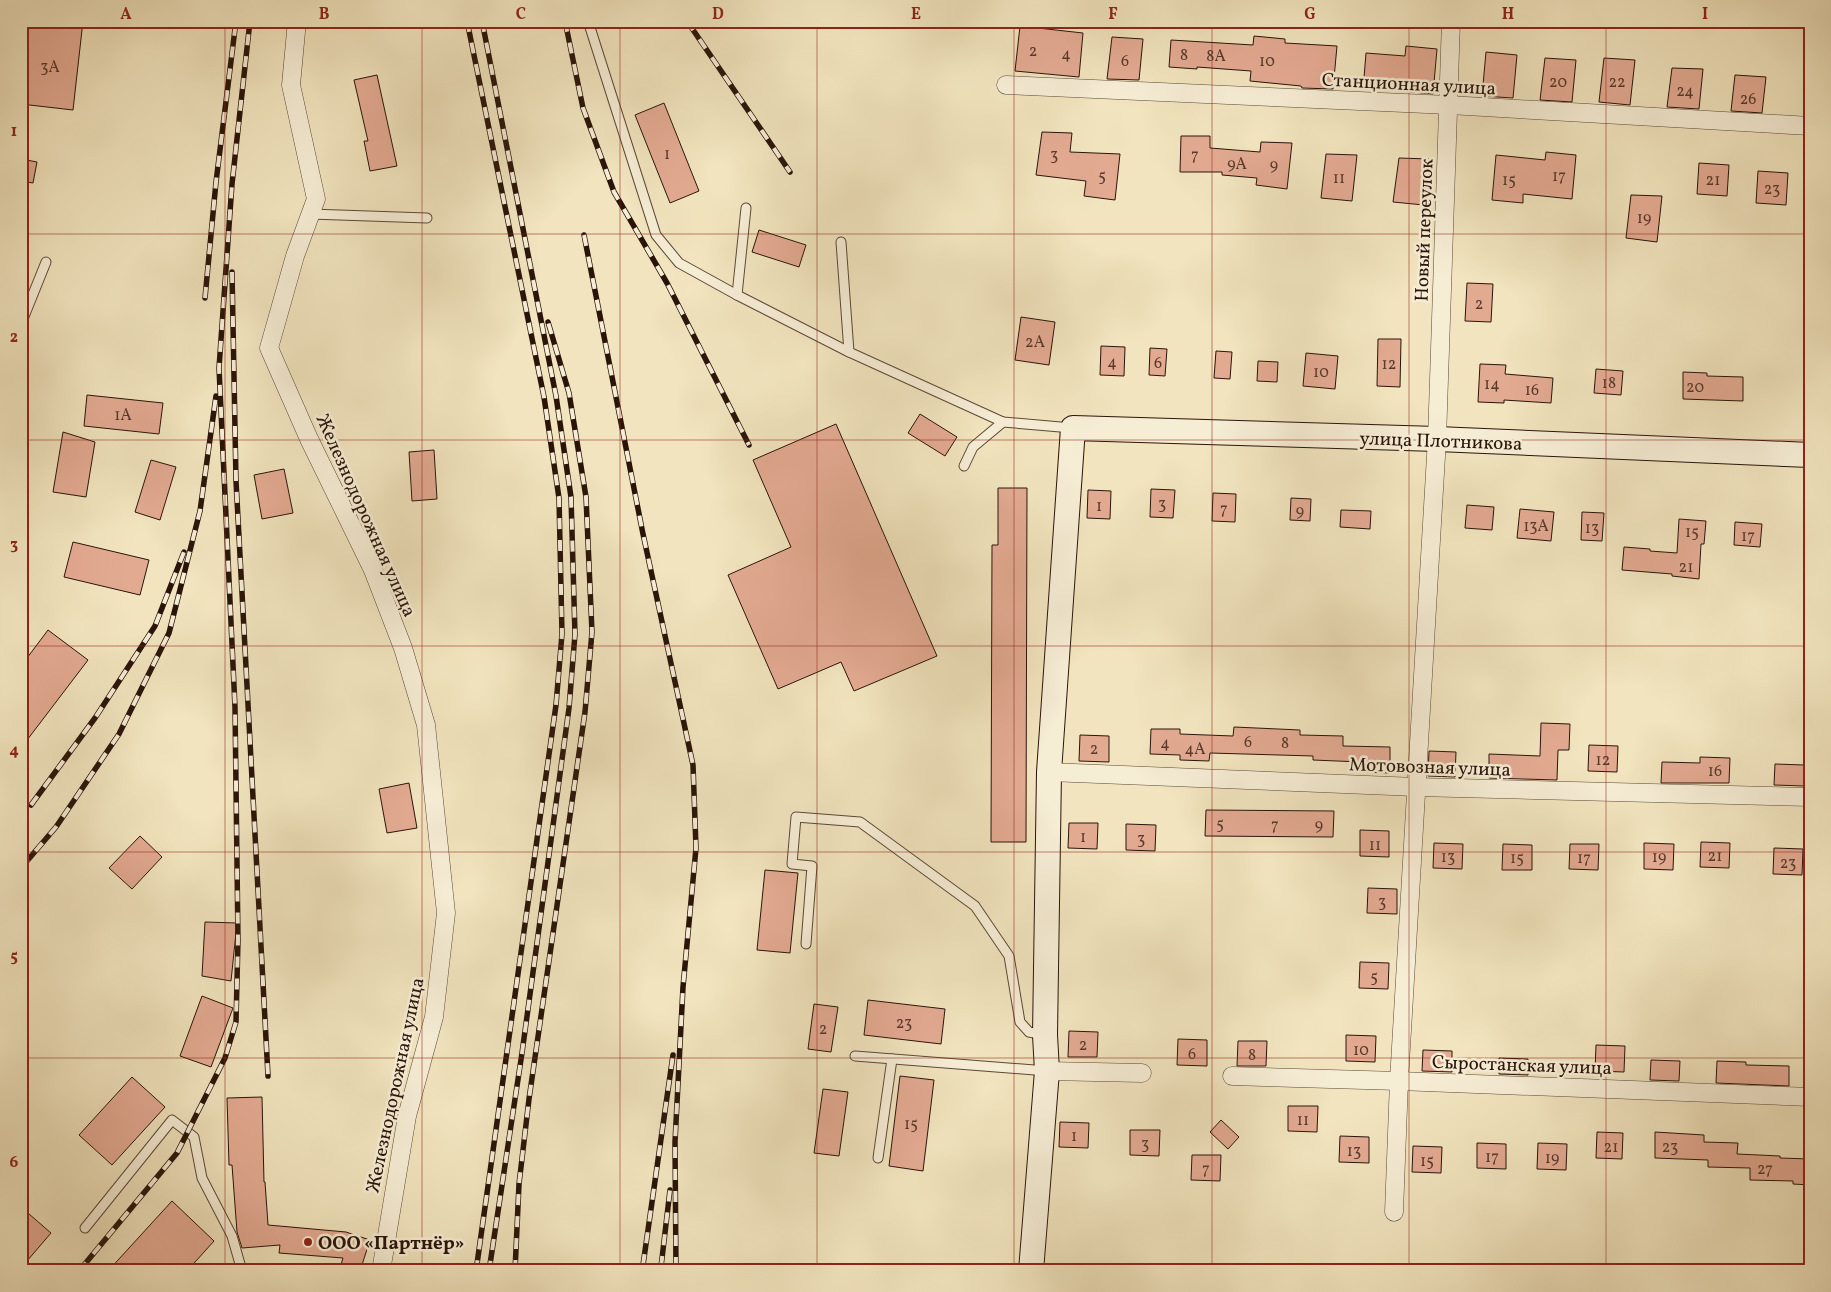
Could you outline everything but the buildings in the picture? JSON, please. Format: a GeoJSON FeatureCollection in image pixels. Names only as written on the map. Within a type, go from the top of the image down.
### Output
{"type":"FeatureCollection","features":[{"type":"Feature","properties":{"kind":"street","name":"Железнодорожная улица"},"geometry":{"type":"LineString","coordinates":[[297,21],[291,84],[316,199],[295,256],[269,348],[309,439],[373,570],[403,648],[426,725],[446,913],[434,1017],[407,1116],[381,1271]]}},
{"type":"Feature","properties":{"kind":"street","name":"Новый переулок"},"geometry":{"type":"LineString","coordinates":[[1394,1212],[1399,1081],[1437,439],[1451,21]]}},
{"type":"Feature","properties":{"kind":"street","name":"Станционная улица"},"geometry":{"type":"LineString","coordinates":[[1006,85],[1449,105],[1810,126]]}},
{"type":"Feature","properties":{"kind":"street","name":"улица Плотникова"},"geometry":{"type":"LineString","coordinates":[[1073,428],[1437,439],[1810,455]]}},
{"type":"Feature","properties":{"kind":"street"},"geometry":{"type":"LineString","coordinates":[[1031,1271],[1047,1071],[1045,1035],[1049,772],[1073,428]]}},
{"type":"Feature","properties":{"kind":"street","name":"Мотовозная улица"},"geometry":{"type":"LineString","coordinates":[[1049,772],[1416,787],[1810,797]]}},
{"type":"Feature","properties":{"kind":"street"},"geometry":{"type":"LineString","coordinates":[[1047,1071],[1142,1073]]}},
{"type":"Feature","properties":{"kind":"street","name":"Сыростанская улица"},"geometry":{"type":"LineString","coordinates":[[1232,1076],[1810,1097]]}},
{"type":"Feature","properties":{"kind":"lane"},"geometry":{"type":"LineString","coordinates":[[588,21],[656,235],[679,263],[849,352],[1003,422],[1073,428]]}},
{"type":"Feature","properties":{"kind":"lane"},"geometry":{"type":"LineString","coordinates":[[737,295],[746,208]]}},
{"type":"Feature","properties":{"kind":"lane"},"geometry":{"type":"LineString","coordinates":[[310,214],[427,218]]}},
{"type":"Feature","properties":{"kind":"lane"},"geometry":{"type":"LineString","coordinates":[[841,242],[849,352]]}},
{"type":"Feature","properties":{"kind":"lane"},"geometry":{"type":"LineString","coordinates":[[21,324],[46,262]]}},
{"type":"Feature","properties":{"kind":"lane"},"geometry":{"type":"LineString","coordinates":[[964,466],[973,446],[1003,422]]}},
{"type":"Feature","properties":{"kind":"lane"},"geometry":{"type":"LineString","coordinates":[[806,944],[812,866],[792,864],[796,817],[860,822],[975,906],[1009,956],[1020,1022],[1029,1032],[1045,1035]]}},
{"type":"Feature","properties":{"kind":"lane"},"geometry":{"type":"LineString","coordinates":[[855,1056],[1047,1071]]}},
{"type":"Feature","properties":{"kind":"lane"},"geometry":{"type":"LineString","coordinates":[[878,1158],[892,1059]]}},
{"type":"Feature","properties":{"kind":"lane"},"geometry":{"type":"LineString","coordinates":[[85,1228],[172,1120],[194,1137],[202,1178],[232,1236],[242,1271]]}},
{"type":"Feature","properties":{"kind":"railway"},"geometry":{"type":"LineString","coordinates":[[205,298],[216,182],[236,21]]}},
{"type":"Feature","properties":{"kind":"railway"},"geometry":{"type":"LineString","coordinates":[[79,1271],[177,1153],[225,1058],[236,1022],[238,940],[235,707],[219,368],[232,184],[250,21]]}},
{"type":"Feature","properties":{"kind":"railway"},"geometry":{"type":"LineString","coordinates":[[467,21],[544,397],[559,498],[562,634],[556,705],[476,1271]]}},
{"type":"Feature","properties":{"kind":"railway"},"geometry":{"type":"LineString","coordinates":[[482,21],[556,396],[571,497],[575,634],[569,708],[522,1053],[489,1271]]}},
{"type":"Feature","properties":{"kind":"railway"},"geometry":{"type":"LineString","coordinates":[[565,21],[583,108],[614,192],[667,283],[749,445]]}},
{"type":"Feature","properties":{"kind":"railway"},"geometry":{"type":"LineString","coordinates":[[687,21],[790,172]]}},
{"type":"Feature","properties":{"kind":"railway"},"geometry":{"type":"LineString","coordinates":[[584,235],[643,534],[693,765],[696,848],[683,987],[675,1142],[676,1271]]}},
{"type":"Feature","properties":{"kind":"railway"},"geometry":{"type":"LineString","coordinates":[[232,272],[236,481],[268,1076]]}},
{"type":"Feature","properties":{"kind":"railway"},"geometry":{"type":"LineString","coordinates":[[515,1271],[519,1184],[529,1099],[585,712],[592,632],[586,497],[569,393],[548,322]]}},
{"type":"Feature","properties":{"kind":"railway"},"geometry":{"type":"LineString","coordinates":[[21,868],[56,827],[119,734],[169,633],[200,511],[216,396]]}},
{"type":"Feature","properties":{"kind":"railway"},"geometry":{"type":"LineString","coordinates":[[31,805],[95,718],[155,626],[184,552]]}},
{"type":"Feature","properties":{"kind":"railway"},"geometry":{"type":"LineString","coordinates":[[643,1265],[673,1055]]}},
{"type":"Feature","properties":{"kind":"railway"},"geometry":{"type":"LineString","coordinates":[[661,1267],[670,1190]]}},
{"type":"Feature","properties":{"kind":"place","name":"ООО «Партнёр»"},"geometry":{"type":"Point","coordinates":[308,1242]}}]}
